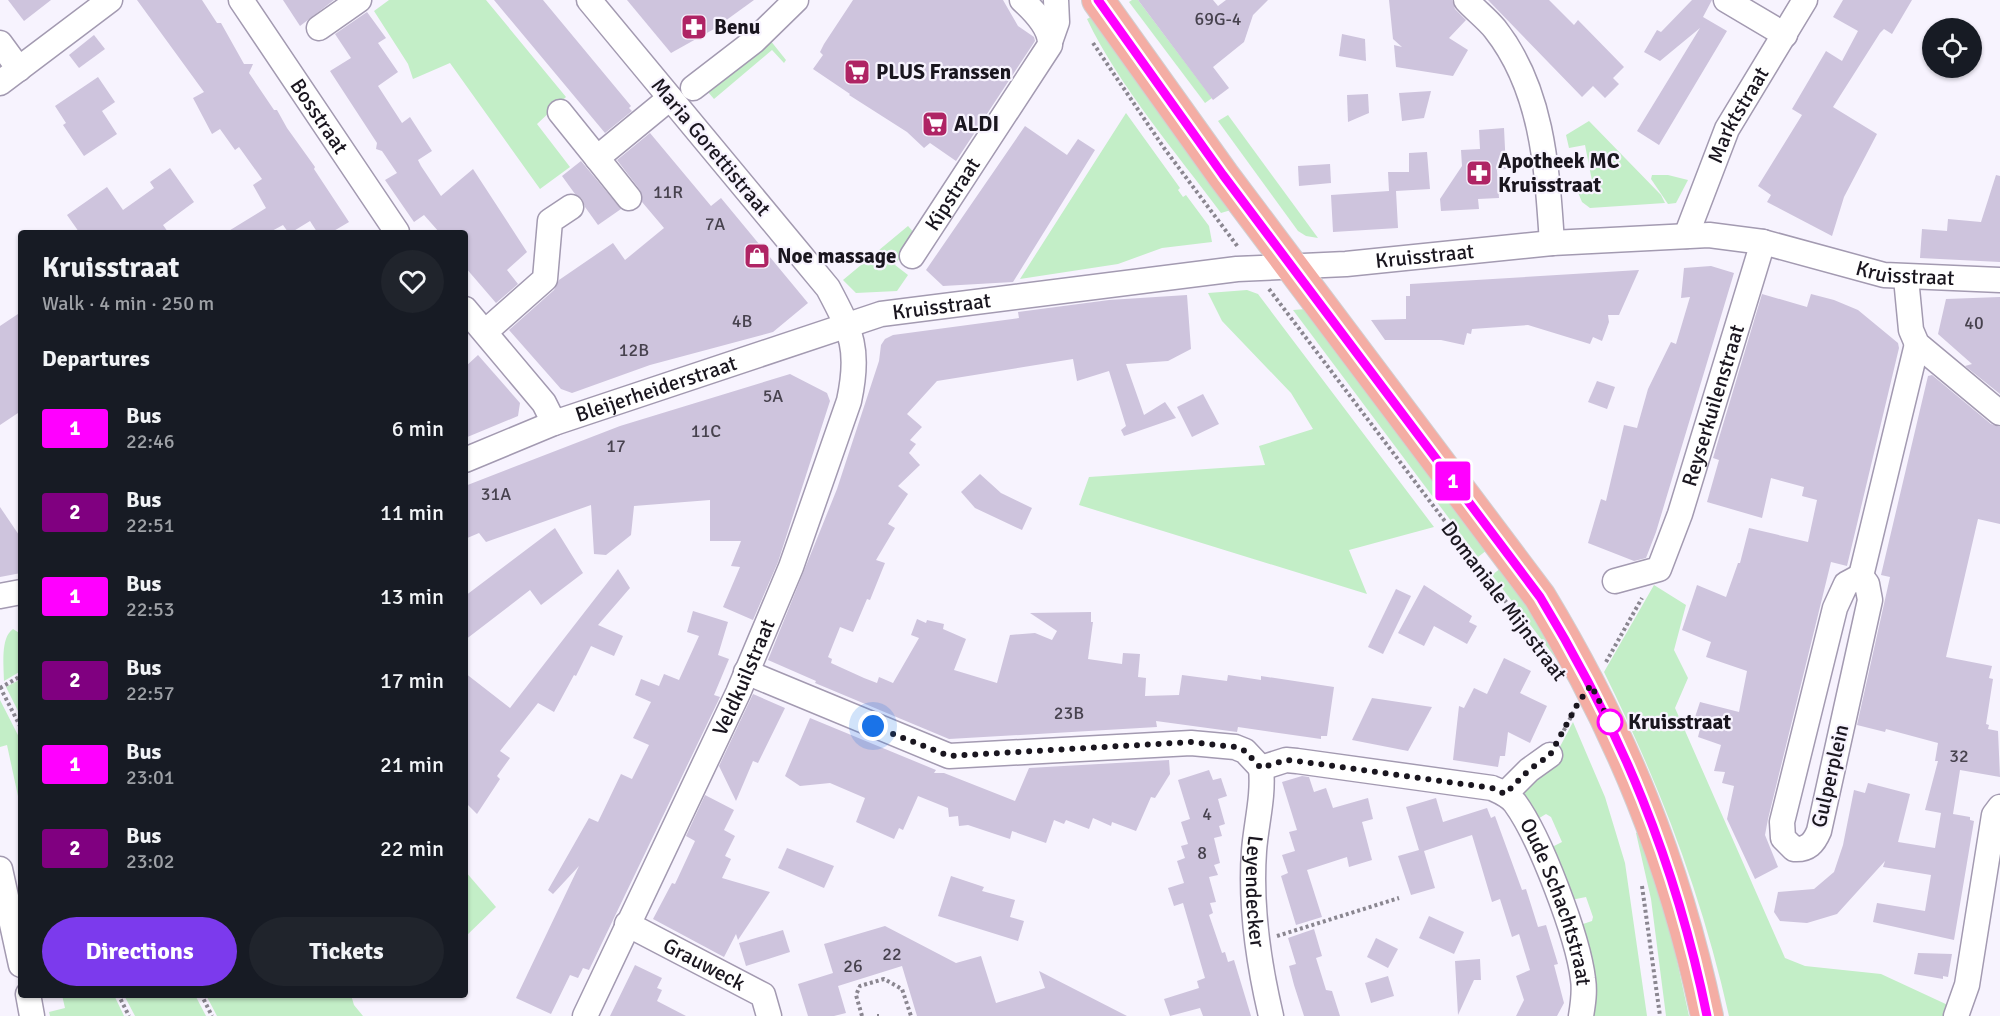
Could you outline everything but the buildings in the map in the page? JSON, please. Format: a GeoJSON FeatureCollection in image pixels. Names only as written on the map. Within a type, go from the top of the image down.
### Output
{"type":"FeatureCollection","features":[{"type":"Feature","properties":{"kind":"main road","name":"Domaniale Mijnstraat"},"geometry":{"type":"LineString","coordinates":[[1098,0],[1292,267],[1540,597],[1584,700],[1621,744],[1651,817],[1693,951],[1707,1016]]}},
{"type":"Feature","properties":{"kind":"street"},"geometry":{"type":"LineString","coordinates":[[0,43],[10,76],[110,0]]}},
{"type":"Feature","properties":{"kind":"street","name":"Bosstraat"},"geometry":{"type":"LineString","coordinates":[[241,0],[396,230]]}},
{"type":"Feature","properties":{"kind":"street"},"geometry":{"type":"LineString","coordinates":[[319,28],[359,0]]}},
{"type":"Feature","properties":{"kind":"street","name":"Maria Gorettistraat"},"geometry":{"type":"LineString","coordinates":[[589,0],[828,288],[849,326]]}},
{"type":"Feature","properties":{"kind":"street"},"geometry":{"type":"LineString","coordinates":[[693,88],[754,41],[796,0]]}},
{"type":"Feature","properties":{"kind":"street"},"geometry":{"type":"LineString","coordinates":[[1022,0],[1041,21],[1051,39]]}},
{"type":"Feature","properties":{"kind":"street","name":"Kipstraat"},"geometry":{"type":"LineString","coordinates":[[912,255],[1050,45],[1056,29],[1056,0]]}},
{"type":"Feature","properties":{"kind":"street"},"geometry":{"type":"LineString","coordinates":[[1466,0],[1495,29],[1530,91],[1540,129],[1552,243]]}},
{"type":"Feature","properties":{"kind":"street"},"geometry":{"type":"LineString","coordinates":[[1726,0],[1785,35]]}},
{"type":"Feature","properties":{"kind":"street","name":"Marktstraat"},"geometry":{"type":"LineString","coordinates":[[1686,236],[1727,129],[1805,0]]}},
{"type":"Feature","properties":{"kind":"street"},"geometry":{"type":"LineString","coordinates":[[597,158],[670,98]]}},
{"type":"Feature","properties":{"kind":"street"},"geometry":{"type":"LineString","coordinates":[[560,112],[629,198]]}},
{"type":"Feature","properties":{"kind":"street"},"geometry":{"type":"LineString","coordinates":[[485,332],[545,279],[550,221],[571,207]]}},
{"type":"Feature","properties":{"kind":"street","name":"Kruisstraat"},"geometry":{"type":"LineString","coordinates":[[849,326],[881,314],[919,308],[1254,269],[1346,264],[1552,243],[1686,236],[1731,237],[1763,242],[1856,269],[1906,278],[2000,280]]}},
{"type":"Feature","properties":{"kind":"street","name":"Reyserkuilenstraat"},"geometry":{"type":"LineString","coordinates":[[1659,569],[1680,514],[1763,242]]}},
{"type":"Feature","properties":{"kind":"street"},"geometry":{"type":"LineString","coordinates":[[1906,278],[1911,330],[1917,344],[2000,413]]}},
{"type":"Feature","properties":{"kind":"street"},"geometry":{"type":"LineString","coordinates":[[468,312],[544,403],[554,423]]}},
{"type":"Feature","properties":{"kind":"street","name":"Bleijerheiderstraat"},"geometry":{"type":"LineString","coordinates":[[468,459],[554,423],[687,377],[849,326]]}},
{"type":"Feature","properties":{"kind":"street","name":"Veldkuilstraat"},"geometry":{"type":"LineString","coordinates":[[585,1016],[746,672],[791,567],[849,401],[855,374],[855,355],[849,326]]}},
{"type":"Feature","properties":{"kind":"street"},"geometry":{"type":"LineString","coordinates":[[1861,576],[1917,344]]}},
{"type":"Feature","properties":{"kind":"street"},"geometry":{"type":"LineString","coordinates":[[1615,581],[1659,569]]}},
{"type":"Feature","properties":{"kind":"street","name":"Gulperplein"},"geometry":{"type":"LineString","coordinates":[[1861,576],[1867,584],[1870,600],[1819,831],[1810,846],[1805,849],[1794,849],[1783,838],[1782,822],[1835,608],[1846,584],[1861,576]]}},
{"type":"Feature","properties":{"kind":"street"},"geometry":{"type":"LineString","coordinates":[[0,596],[18,593]]}},
{"type":"Feature","properties":{"kind":"street"},"geometry":{"type":"LineString","coordinates":[[746,672],[949,756],[1191,742],[1235,747],[1245,751],[1261,768]]}},
{"type":"Feature","properties":{"kind":"street"},"geometry":{"type":"LineString","coordinates":[[1505,794],[1529,770],[1550,755]]}},
{"type":"Feature","properties":{"kind":"street","name":"Oude Schachtstraat"},"geometry":{"type":"LineString","coordinates":[[1261,768],[1286,760],[1297,761],[1492,788],[1505,794],[1515,804],[1534,839],[1574,939],[1583,979],[1581,1016]]}},
{"type":"Feature","properties":{"kind":"street","name":"Leyendecker"},"geometry":{"type":"LineString","coordinates":[[1261,768],[1263,781],[1254,851],[1253,891],[1256,942],[1270,1016]]}},
{"type":"Feature","properties":{"kind":"street"},"geometry":{"type":"LineString","coordinates":[[1956,1016],[1967,985],[1994,815],[2000,807]]}},
{"type":"Feature","properties":{"kind":"street"},"geometry":{"type":"LineString","coordinates":[[0,870],[4,911],[18,955]]}},
{"type":"Feature","properties":{"kind":"street","name":"Grauweck"},"geometry":{"type":"LineString","coordinates":[[627,924],[763,995],[769,1016]]}},
{"type":"Feature","properties":{"kind":"street"},"geometry":{"type":"LineString","coordinates":[[29,998],[33,1016]]}},
{"type":"Feature","properties":{"kind":"path","name":"Domaniale Mijnstraat"},"geometry":{"type":"LineString","coordinates":[[1092,41],[1164,148],[1523,624]]}},
{"type":"Feature","properties":{"kind":"path"},"geometry":{"type":"LineString","coordinates":[[1550,755],[1659,569]]}},
{"type":"Feature","properties":{"kind":"path"},"geometry":{"type":"LineString","coordinates":[[18,678],[0,688],[18,722]]}},
{"type":"Feature","properties":{"kind":"path"},"geometry":{"type":"LineString","coordinates":[[1641,881],[1660,1016]]}},
{"type":"Feature","properties":{"kind":"path"},"geometry":{"type":"LineString","coordinates":[[1256,942],[1399,897]]}},
{"type":"Feature","properties":{"kind":"path"},"geometry":{"type":"LineString","coordinates":[[862,1016],[856,995],[860,986],[884,979],[902,988],[911,1016]]}},
{"type":"Feature","properties":{"kind":"path"},"geometry":{"type":"LineString","coordinates":[[120,998],[129,1016]]}},
{"type":"Feature","properties":{"kind":"path"},"geometry":{"type":"LineString","coordinates":[[203,998],[212,1016]]}},
{"type":"Feature","properties":{"kind":"green space"},"geometry":{"type":"Polygon","coordinates":[[[389,0],[486,0],[566,97],[537,124],[570,167],[540,189],[450,63],[413,79],[408,64],[374,11],[389,0]]]}},
{"type":"Feature","properties":{"kind":"green space"},"geometry":{"type":"Polygon","coordinates":[[[1138,0],[1212,98],[1205,103],[1129,2],[1138,0]]]}},
{"type":"Feature","properties":{"kind":"green space"},"geometry":{"type":"Polygon","coordinates":[[[1091,17],[1231,210],[1221,213],[1132,95],[1100,45],[1087,19],[1091,17]]]}},
{"type":"Feature","properties":{"kind":"green space"},"geometry":{"type":"Polygon","coordinates":[[[770,40],[786,60],[784,63],[772,50],[714,99],[708,92],[770,40]]]}},
{"type":"Feature","properties":{"kind":"green space"},"geometry":{"type":"Polygon","coordinates":[[[1126,113],[1180,188],[1178,190],[1183,197],[1186,195],[1209,226],[1212,242],[1162,248],[1118,264],[1020,279],[1126,113]]]}},
{"type":"Feature","properties":{"kind":"green space"},"geometry":{"type":"Polygon","coordinates":[[[1228,115],[1318,238],[1306,236],[1298,231],[1218,121],[1228,115]]]}},
{"type":"Feature","properties":{"kind":"green space"},"geometry":{"type":"Polygon","coordinates":[[[1589,121],[1661,195],[1665,203],[1590,208],[1582,202],[1577,190],[1593,186],[1585,145],[1569,148],[1566,135],[1589,121]]]}},
{"type":"Feature","properties":{"kind":"green space"},"geometry":{"type":"Polygon","coordinates":[[[1652,175],[1668,175],[1688,180],[1676,203],[1668,204],[1651,179],[1652,175]]]}},
{"type":"Feature","properties":{"kind":"green space"},"geometry":{"type":"Polygon","coordinates":[[[908,226],[916,235],[895,265],[908,275],[897,291],[856,293],[843,280],[908,226]]]}},
{"type":"Feature","properties":{"kind":"green space"},"geometry":{"type":"Polygon","coordinates":[[[1247,290],[1258,294],[1434,527],[1349,550],[1367,594],[1079,505],[1089,477],[1265,465],[1259,446],[1313,429],[1291,393],[1222,321],[1208,293],[1247,290]]]}},
{"type":"Feature","properties":{"kind":"green space"},"geometry":{"type":"Polygon","coordinates":[[[1306,309],[1487,550],[1478,557],[1293,310],[1306,309]]]}},
{"type":"Feature","properties":{"kind":"green space"},"geometry":{"type":"Polygon","coordinates":[[[1501,568],[1544,629],[1564,669],[1492,575],[1501,568]]]}},
{"type":"Feature","properties":{"kind":"green space"},"geometry":{"type":"Polygon","coordinates":[[[1654,585],[1686,605],[1674,650],[1688,678],[1675,708],[1785,958],[1805,966],[1881,974],[1950,1006],[1944,1016],[1729,1016],[1706,927],[1677,840],[1643,756],[1604,672],[1654,585]]]}},
{"type":"Feature","properties":{"kind":"green space"},"geometry":{"type":"Polygon","coordinates":[[[13,629],[18,632],[18,673],[4,681],[4,645],[13,629]]]}},
{"type":"Feature","properties":{"kind":"green space"},"geometry":{"type":"Polygon","coordinates":[[[18,681],[18,711],[6,687],[18,681]]]}},
{"type":"Feature","properties":{"kind":"green space"},"geometry":{"type":"Polygon","coordinates":[[[0,700],[18,735],[18,796],[7,745],[0,747],[0,700]]]}},
{"type":"Feature","properties":{"kind":"green space"},"geometry":{"type":"Polygon","coordinates":[[[1573,722],[1605,797],[1625,863],[1647,1016],[1589,1016],[1580,925],[1592,921],[1593,917],[1586,897],[1571,900],[1550,848],[1562,842],[1551,817],[1546,814],[1536,820],[1517,795],[1554,758],[1573,722]]]}},
{"type":"Feature","properties":{"kind":"green space"},"geometry":{"type":"Polygon","coordinates":[[[1640,832],[1672,938],[1689,1016],[1666,1016],[1651,899],[1636,833],[1640,832]]]}},
{"type":"Feature","properties":{"kind":"green space"},"geometry":{"type":"Polygon","coordinates":[[[468,874],[496,907],[468,934],[468,874]]]}},
{"type":"Feature","properties":{"kind":"green space"},"geometry":{"type":"Polygon","coordinates":[[[63,998],[115,998],[124,1016],[50,1016],[49,1012],[65,1008],[63,998]]]}},
{"type":"Feature","properties":{"kind":"green space"},"geometry":{"type":"Polygon","coordinates":[[[126,998],[197,998],[206,1016],[135,1016],[126,998]]]}},
{"type":"Feature","properties":{"kind":"green space"},"geometry":{"type":"Polygon","coordinates":[[[208,998],[352,998],[354,1005],[363,1016],[217,1016],[208,998]]]}},
{"type":"Feature","properties":{"kind":"bus line","name":"1"},"geometry":{"type":"LineString","coordinates":[[1098,0],[1223,175],[1336,322],[1540,597],[1591,685],[1621,744],[1651,817],[1693,951],[1707,1016]]}},
{"type":"Feature","properties":{"kind":"place","name":"Benu"},"geometry":{"type":"Point","coordinates":[694,27]}},
{"type":"Feature","properties":{"kind":"place","name":"PLUS Franssen"},"geometry":{"type":"Point","coordinates":[857,72]}},
{"type":"Feature","properties":{"kind":"place","name":"ALDI"},"geometry":{"type":"Point","coordinates":[935,124]}},
{"type":"Feature","properties":{"kind":"place","name":"Apotheek MC Kruisstraat"},"geometry":{"type":"Point","coordinates":[1479,173]}},
{"type":"Feature","properties":{"kind":"place","name":"Noe massage"},"geometry":{"type":"Point","coordinates":[757,256]}},
{"type":"Feature","properties":{"kind":"place","name":"Kruisstraat"},"geometry":{"type":"Point","coordinates":[1610,722]}},
{"type":"Feature","properties":{"kind":"route"},"geometry":{"type":"LineString","coordinates":[[873,726],[949,756],[1191,742],[1235,747],[1245,751],[1261,768],[1286,760],[1297,761],[1492,788],[1505,794],[1529,770],[1550,755],[1578,703],[1591,685],[1611,724],[1610,722]]}}]}
